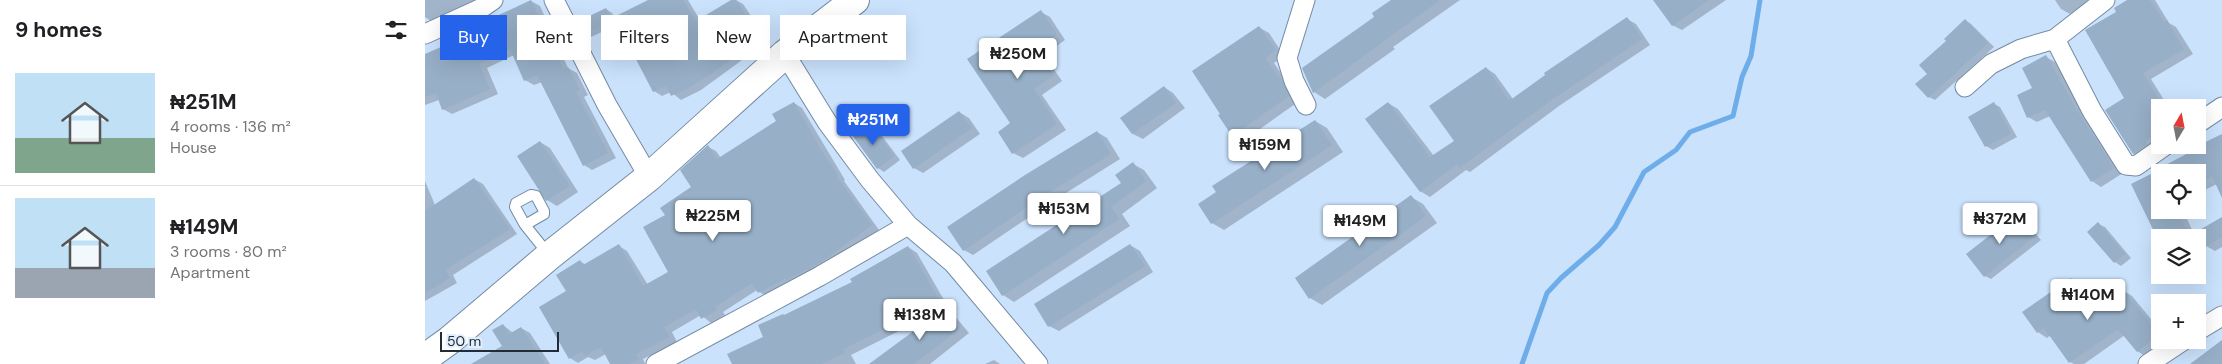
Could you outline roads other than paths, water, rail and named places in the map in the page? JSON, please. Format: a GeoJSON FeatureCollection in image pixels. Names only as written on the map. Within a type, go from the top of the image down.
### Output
{"type":"FeatureCollection","features":[{"type":"Feature","properties":{"kind":"main road"},"geometry":{"type":"LineString","coordinates":[[836,15],[855,0]]}},
{"type":"Feature","properties":{"kind":"main road"},"geometry":{"type":"LineString","coordinates":[[425,358],[450,340],[549,256],[649,177],[780,59]]}},
{"type":"Feature","properties":{"kind":"street"},"geometry":{"type":"LineString","coordinates":[[425,34],[480,9],[493,0]]}},
{"type":"Feature","properties":{"kind":"street"},"geometry":{"type":"LineString","coordinates":[[554,0],[607,105],[649,177]]}},
{"type":"Feature","properties":{"kind":"street"},"geometry":{"type":"LineString","coordinates":[[1305,0],[1287,58],[1294,81],[1307,105]]}},
{"type":"Feature","properties":{"kind":"street"},"geometry":{"type":"LineString","coordinates":[[1965,87],[1991,64],[2021,49],[2055,39],[2105,0]]}},
{"type":"Feature","properties":{"kind":"street"},"geometry":{"type":"LineString","coordinates":[[2055,39],[2092,111],[2126,165],[2136,166],[2153,154]]}},
{"type":"Feature","properties":{"kind":"street"},"geometry":{"type":"LineString","coordinates":[[789,60],[827,122],[870,180],[908,225],[953,263],[1038,364]]}},
{"type":"Feature","properties":{"kind":"street"},"geometry":{"type":"LineString","coordinates":[[2206,118],[2222,108]]}},
{"type":"Feature","properties":{"kind":"street"},"geometry":{"type":"LineString","coordinates":[[656,364],[820,276],[908,225]]}},
{"type":"Feature","properties":{"kind":"street"},"geometry":{"type":"LineString","coordinates":[[2206,326],[2222,316]]}},
{"type":"Feature","properties":{"kind":"street"},"geometry":{"type":"LineString","coordinates":[[2148,364],[2170,349]]}},
{"type":"Feature","properties":{"kind":"lane"},"geometry":{"type":"LineString","coordinates":[[525,225],[549,256]]}},
{"type":"Feature","properties":{"kind":"waterway"},"geometry":{"type":"LineString","coordinates":[[1522,364],[1547,293],[1561,278],[1599,245],[1615,227],[1644,172],[1676,150],[1690,132],[1733,116],[1742,77],[1751,56],[1760,0]]}}]}
